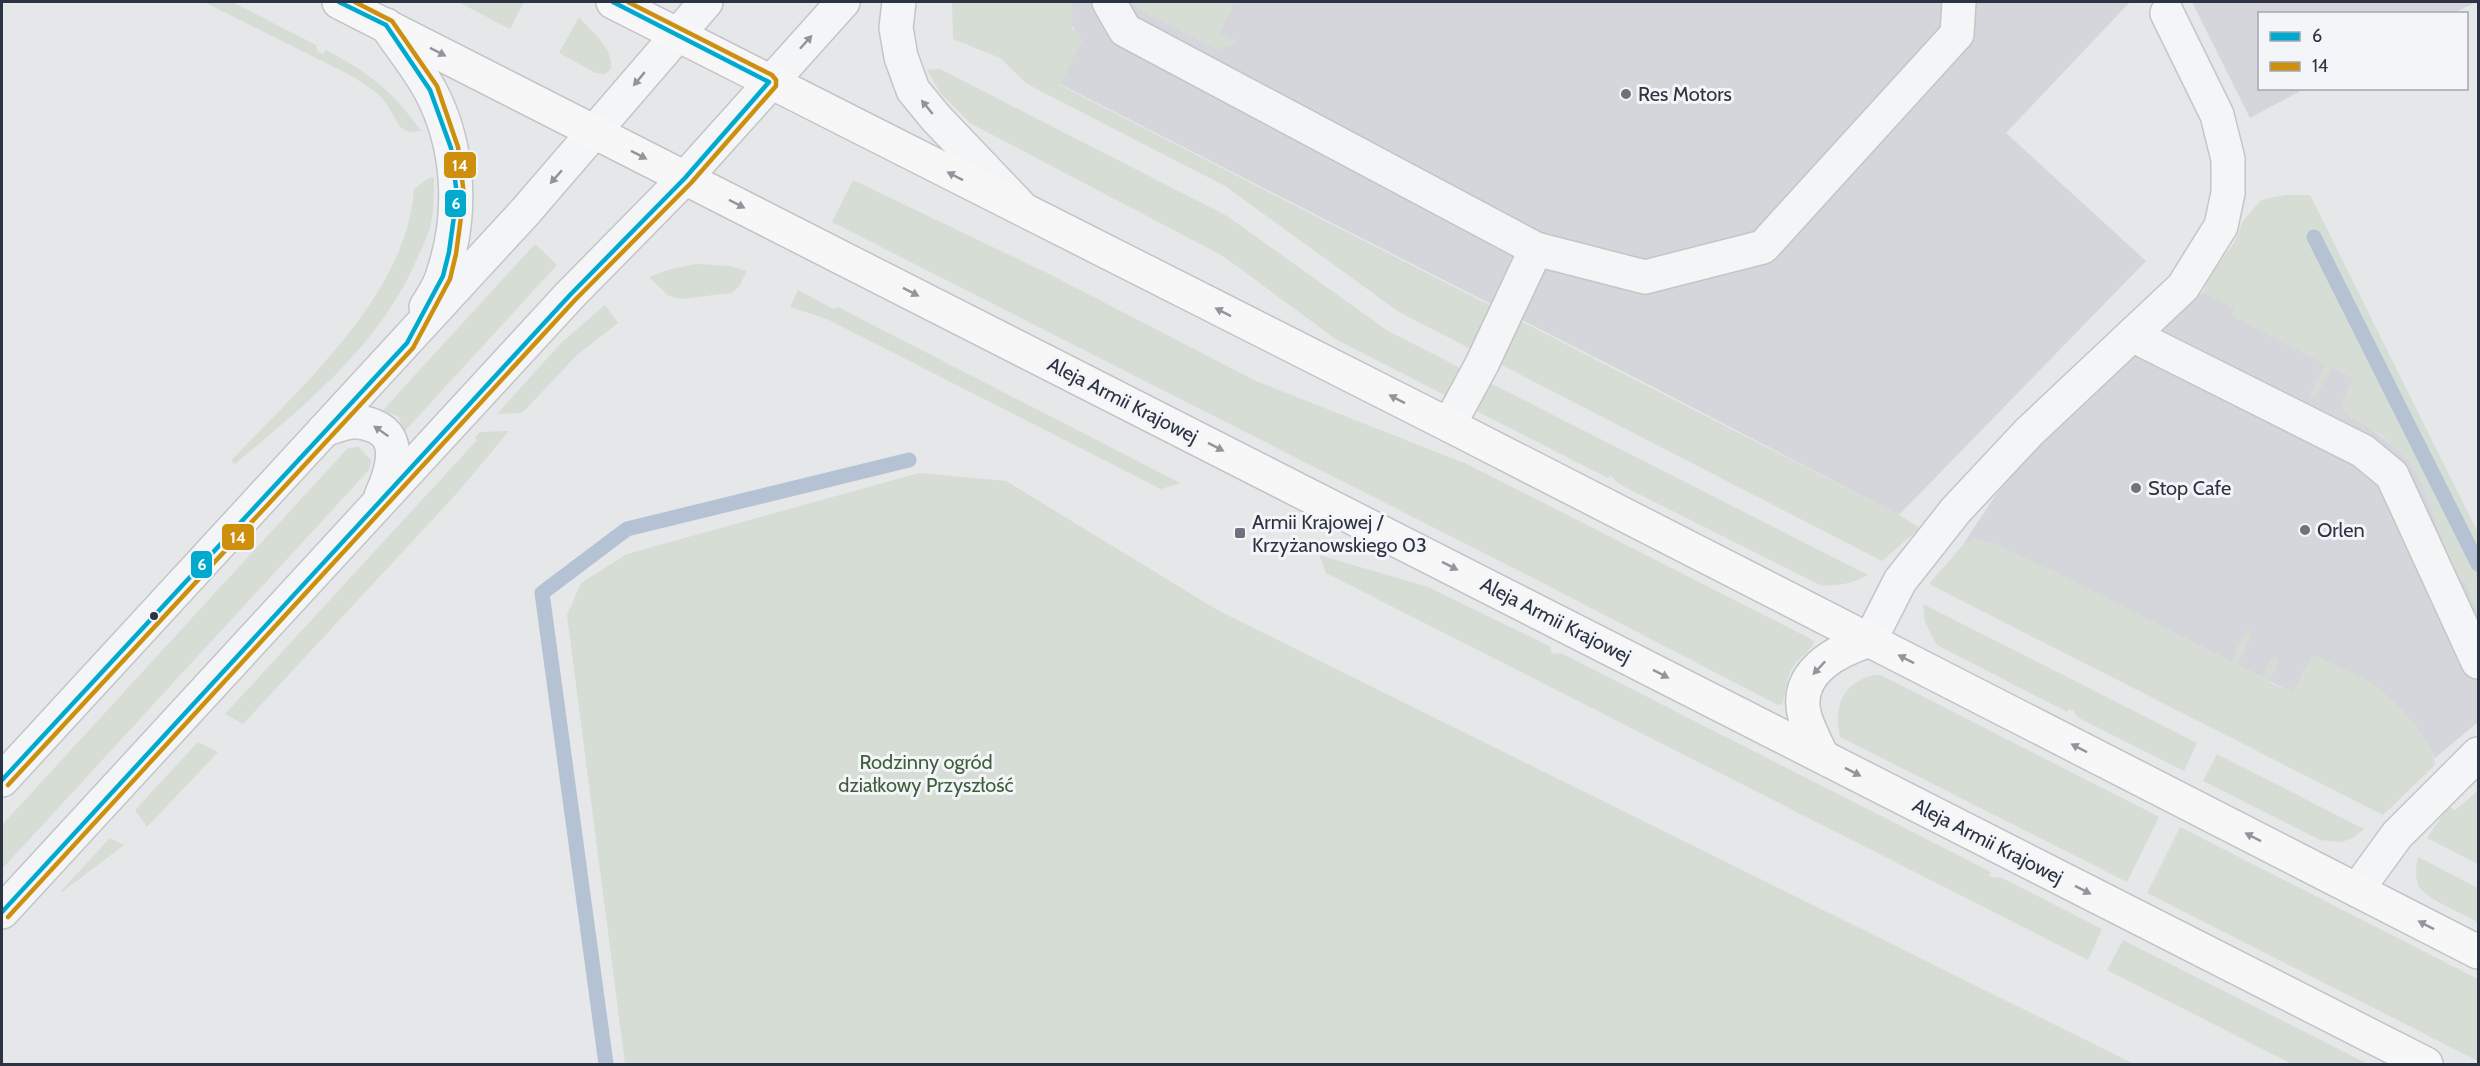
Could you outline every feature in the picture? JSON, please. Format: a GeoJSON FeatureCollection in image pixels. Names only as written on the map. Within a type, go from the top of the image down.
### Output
{"type":"FeatureCollection","features":[{"type":"Feature","properties":{"kind":"main road","name":"Aleja Armii Krajowej"},"geometry":{"type":"LineString","coordinates":[[339,2],[2426,1065]]}},
{"type":"Feature","properties":{"kind":"main road"},"geometry":{"type":"LineString","coordinates":[[613,2],[1449,425],[2478,952]]}},
{"type":"Feature","properties":{"kind":"main road"},"geometry":{"type":"LineString","coordinates":[[1822,756],[1804,715],[1804,698],[1808,680],[1824,661],[1848,647],[1870,640]]}},
{"type":"Feature","properties":{"kind":"street"},"geometry":{"type":"LineString","coordinates":[[2,780],[407,343],[525,212],[706,2]]}},
{"type":"Feature","properties":{"kind":"street"},"geometry":{"type":"LineString","coordinates":[[2,912],[570,295],[685,178],[843,2]]}},
{"type":"Feature","properties":{"kind":"street"},"geometry":{"type":"LineString","coordinates":[[899,2],[896,28],[902,57],[913,90],[936,118],[1024,211]]}},
{"type":"Feature","properties":{"kind":"street"},"geometry":{"type":"LineString","coordinates":[[1109,2],[1125,30],[1536,249],[1645,277],[1763,247],[1957,34],[1959,2]]}},
{"type":"Feature","properties":{"kind":"street"},"geometry":{"type":"LineString","coordinates":[[1870,640],[1900,580],[1956,510],[2029,432],[2183,286],[2221,226],[2228,193],[2228,159],[2217,115],[2167,13]]}},
{"type":"Feature","properties":{"kind":"street"},"geometry":{"type":"LineString","coordinates":[[386,25],[430,90],[451,148],[456,176],[457,195],[454,219],[443,276],[407,343]]}},
{"type":"Feature","properties":{"kind":"street"},"geometry":{"type":"LineString","coordinates":[[1449,425],[1482,364],[1536,249]]}},
{"type":"Feature","properties":{"kind":"street"},"geometry":{"type":"LineString","coordinates":[[2132,335],[2363,451],[2392,475],[2478,662]]}},
{"type":"Feature","properties":{"kind":"street"},"geometry":{"type":"LineString","coordinates":[[324,430],[350,422],[365,422],[379,428],[389,436],[393,450],[391,472],[378,503]]}},
{"type":"Feature","properties":{"kind":"street"},"geometry":{"type":"LineString","coordinates":[[2357,890],[2397,835],[2478,754]]}},
{"type":"Feature","properties":{"kind":"shaded area"},"geometry":{"type":"Polygon","coordinates":[[[1055,2],[2130,2],[2006,133],[2146,261],[1899,515],[1060,84],[1082,40],[1055,2]]]}},
{"type":"Feature","properties":{"kind":"shaded area"},"geometry":{"type":"Polygon","coordinates":[[[2192,2],[2477,2],[2455,12],[2258,12],[2258,90],[2302,90],[2250,118],[2192,2]]]}},
{"type":"Feature","properties":{"kind":"shaded area"},"geometry":{"type":"Polygon","coordinates":[[[2203,292],[2235,308],[2232,315],[2354,378],[2342,403],[2347,415],[2362,422],[2401,452],[2412,464],[2424,488],[2445,547],[2460,581],[2464,579],[2478,611],[2478,722],[2435,758],[2427,742],[2312,656],[2293,693],[2046,568],[1966,543],[1962,546],[1995,496],[2061,412],[2203,292]]]}},
{"type":"Feature","properties":{"kind":"green space"},"geometry":{"type":"Polygon","coordinates":[[[204,2],[232,2],[316,45],[317,51],[323,54],[326,50],[341,58],[390,93],[421,131],[409,132],[400,127],[386,103],[377,93],[352,76],[204,2]]]}},
{"type":"Feature","properties":{"kind":"green space"},"geometry":{"type":"Polygon","coordinates":[[[458,2],[524,2],[510,29],[458,2]]]}},
{"type":"Feature","properties":{"kind":"green space"},"geometry":{"type":"Polygon","coordinates":[[[952,2],[1073,2],[1072,29],[1079,33],[1082,40],[1060,85],[1899,515],[1920,528],[1882,561],[1399,312],[1225,186],[1027,84],[1000,58],[953,39],[952,2]]]}},
{"type":"Feature","properties":{"kind":"green space"},"geometry":{"type":"Polygon","coordinates":[[[1133,2],[1235,2],[1220,33],[1239,43],[1218,50],[1137,9],[1133,2]]]}},
{"type":"Feature","properties":{"kind":"green space"},"geometry":{"type":"Polygon","coordinates":[[[579,17],[606,48],[611,69],[605,74],[596,73],[559,53],[579,17]]]}},
{"type":"Feature","properties":{"kind":"green space"},"geometry":{"type":"Polygon","coordinates":[[[940,69],[1227,216],[1388,331],[1868,575],[1845,584],[1820,585],[1619,484],[1610,475],[1608,478],[1337,340],[1223,256],[970,123],[941,94],[927,70],[940,69]]]}},
{"type":"Feature","properties":{"kind":"green space"},"geometry":{"type":"Polygon","coordinates":[[[434,177],[433,213],[428,235],[400,292],[382,321],[338,373],[235,464],[231,461],[317,370],[346,337],[371,302],[392,266],[407,228],[414,189],[427,179],[434,177]]]}},
{"type":"Feature","properties":{"kind":"green space"},"geometry":{"type":"Polygon","coordinates":[[[853,180],[1051,275],[1256,381],[1469,465],[1811,639],[1814,642],[1790,672],[1782,704],[1778,705],[832,222],[853,180]]]}},
{"type":"Feature","properties":{"kind":"green space"},"geometry":{"type":"Polygon","coordinates":[[[2285,195],[2310,195],[2478,533],[2478,611],[2464,580],[2460,581],[2424,488],[2412,464],[2381,435],[2347,415],[2340,407],[2354,378],[2332,367],[2316,397],[2309,396],[2325,364],[2232,316],[2234,308],[2203,292],[2209,277],[2234,243],[2243,221],[2261,200],[2285,195]]]}},
{"type":"Feature","properties":{"kind":"green space"},"geometry":{"type":"Polygon","coordinates":[[[535,244],[557,265],[404,432],[399,417],[383,410],[535,244]]]}},
{"type":"Feature","properties":{"kind":"green space"},"geometry":{"type":"Polygon","coordinates":[[[697,264],[729,266],[747,271],[739,287],[731,293],[681,299],[669,296],[649,277],[671,269],[697,264]]]}},
{"type":"Feature","properties":{"kind":"green space"},"geometry":{"type":"Polygon","coordinates":[[[798,290],[833,309],[838,307],[1180,483],[1161,489],[827,319],[790,307],[798,290]]]}},
{"type":"Feature","properties":{"kind":"green space"},"geometry":{"type":"Polygon","coordinates":[[[605,305],[618,323],[577,355],[526,409],[520,413],[497,414],[561,343],[605,305]]]}},
{"type":"Feature","properties":{"kind":"green space"},"geometry":{"type":"Polygon","coordinates":[[[509,431],[458,492],[243,724],[225,714],[477,440],[475,437],[480,432],[509,431]]]}},
{"type":"Feature","properties":{"kind":"green space"},"geometry":{"type":"Polygon","coordinates":[[[359,447],[371,460],[369,470],[2,869],[2,825],[348,448],[359,447]]]}},
{"type":"Feature","properties":{"kind":"green space","name":"Rodzinny ogród działkowy Przyszłość"},"geometry":{"type":"Polygon","coordinates":[[[919,473],[1006,481],[1219,611],[2134,1064],[625,1064],[567,615],[581,583],[627,554],[919,473]]]}},
{"type":"Feature","properties":{"kind":"green space"},"geometry":{"type":"Polygon","coordinates":[[[1975,539],[1993,543],[2046,568],[2231,662],[2244,634],[2252,632],[2238,665],[2262,678],[2271,659],[2275,656],[2279,660],[2269,682],[2293,693],[2312,656],[2317,656],[2351,672],[2380,689],[2411,720],[2428,743],[2435,765],[2383,815],[1929,584],[1962,546],[1975,539]]]}},
{"type":"Feature","properties":{"kind":"green space"},"geometry":{"type":"Polygon","coordinates":[[[1319,555],[1428,587],[1551,647],[1550,651],[1554,654],[1561,653],[1991,872],[1989,876],[2000,877],[2102,929],[2088,960],[1326,573],[1319,555]]]}},
{"type":"Feature","properties":{"kind":"green space"},"geometry":{"type":"Polygon","coordinates":[[[1923,604],[2197,743],[2184,771],[2077,717],[2074,711],[2068,709],[2067,712],[1937,645],[1925,622],[1923,604]]]}},
{"type":"Feature","properties":{"kind":"green space"},"geometry":{"type":"Polygon","coordinates":[[[1873,675],[1881,675],[2159,817],[2127,882],[1840,737],[1838,716],[1842,698],[1854,684],[1873,675]]]}},
{"type":"Feature","properties":{"kind":"green space"},"geometry":{"type":"Polygon","coordinates":[[[198,742],[218,752],[147,827],[135,810],[198,742]]]}},
{"type":"Feature","properties":{"kind":"green space"},"geometry":{"type":"Polygon","coordinates":[[[2217,754],[2364,829],[2354,837],[2342,842],[2320,840],[2203,781],[2217,754]]]}},
{"type":"Feature","properties":{"kind":"green space"},"geometry":{"type":"Polygon","coordinates":[[[2478,791],[2478,864],[2427,838],[2448,807],[2455,810],[2478,791]]]}},
{"type":"Feature","properties":{"kind":"green space"},"geometry":{"type":"Polygon","coordinates":[[[2180,827],[2478,979],[2478,1061],[2147,893],[2180,827]]]}},
{"type":"Feature","properties":{"kind":"green space"},"geometry":{"type":"Polygon","coordinates":[[[110,838],[124,845],[62,892],[61,891],[110,838]]]}},
{"type":"Feature","properties":{"kind":"green space"},"geometry":{"type":"Polygon","coordinates":[[[2418,857],[2478,888],[2478,922],[2436,901],[2422,890],[2416,878],[2418,857]]]}},
{"type":"Feature","properties":{"kind":"green space"},"geometry":{"type":"Polygon","coordinates":[[[2123,940],[2368,1064],[2292,1064],[2107,970],[2123,940]]]}},
{"type":"Feature","properties":{"kind":"waterway"},"geometry":{"type":"LineString","coordinates":[[2314,237],[2478,564]]}},
{"type":"Feature","properties":{"kind":"waterway"},"geometry":{"type":"LineString","coordinates":[[606,1064],[542,593],[627,529],[909,460]]}},
{"type":"Feature","properties":{"kind":"transit line","name":"6"},"geometry":{"type":"LineString","coordinates":[[2,780],[407,343],[443,276],[449,252],[457,195],[451,148],[430,90],[386,25],[339,2]]}},
{"type":"Feature","properties":{"kind":"transit line","name":"14"},"geometry":{"type":"LineString","coordinates":[[8,785],[413,348],[450,279],[456,254],[464,195],[458,147],[437,86],[392,21],[355,2]]}},
{"type":"Feature","properties":{"kind":"transit line","name":"6"},"geometry":{"type":"LineString","coordinates":[[2,912],[570,295],[685,178],[769,82],[613,2]]}},
{"type":"Feature","properties":{"kind":"transit line","name":"14"},"geometry":{"type":"LineString","coordinates":[[8,917],[575,300],[691,183],[776,86],[776,80],[772,75],[628,2]]}},
{"type":"Feature","properties":{"kind":"place","name":"Res Motors"},"geometry":{"type":"Point","coordinates":[1626,94]}},
{"type":"Feature","properties":{"kind":"place","name":"Stop Cafe"},"geometry":{"type":"Point","coordinates":[2136,488]}},
{"type":"Feature","properties":{"kind":"place","name":"Orlen"},"geometry":{"type":"Point","coordinates":[2305,530]}},
{"type":"Feature","properties":{"kind":"place","name":"Armii Krajowej / Krzyżanowskiego 03"},"geometry":{"type":"Point","coordinates":[1240,533]}}]}
